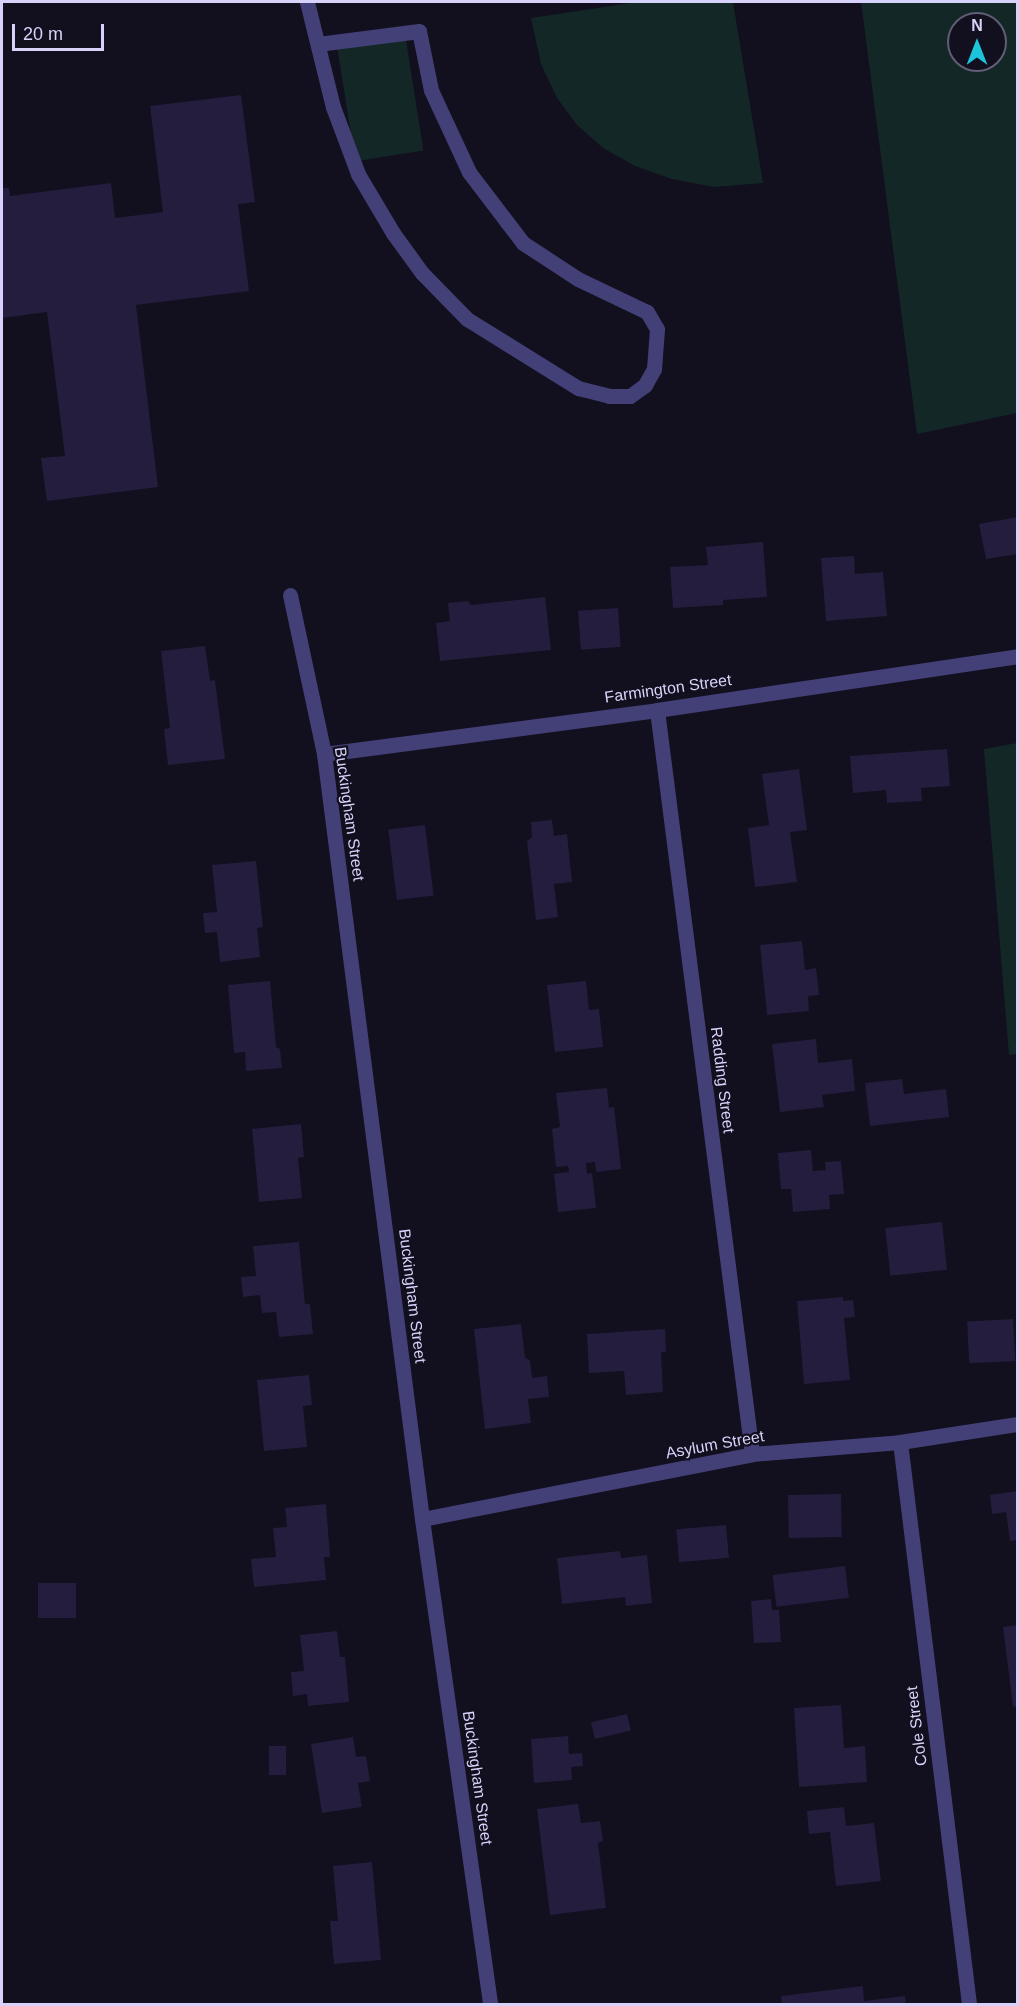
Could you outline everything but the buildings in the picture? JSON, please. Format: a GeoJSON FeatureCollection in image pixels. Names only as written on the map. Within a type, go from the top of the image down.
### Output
{"type":"FeatureCollection","features":[{"type":"Feature","properties":{"kind":"street"},"geometry":{"type":"LineString","coordinates":[[307,2],[333,107],[358,174],[393,233],[422,273],[467,319],[578,388],[609,396],[630,396],[645,385],[654,369],[657,329],[647,312],[578,279],[523,243],[469,172],[430,90],[420,31],[318,44]]}},
{"type":"Feature","properties":{"kind":"street","name":"Buckingham Street"},"geometry":{"type":"LineString","coordinates":[[290,595],[324,754],[422,1519],[490,2004]]}},
{"type":"Feature","properties":{"kind":"street","name":"Farmington Street"},"geometry":{"type":"LineString","coordinates":[[324,754],[657,710],[1017,656]]}},
{"type":"Feature","properties":{"kind":"street","name":"Radding Street"},"geometry":{"type":"LineString","coordinates":[[657,710],[752,1454]]}},
{"type":"Feature","properties":{"kind":"street","name":"Asylum Street"},"geometry":{"type":"LineString","coordinates":[[422,1519],[752,1454],[900,1442],[1017,1424]]}},
{"type":"Feature","properties":{"kind":"street","name":"Cole Street"},"geometry":{"type":"LineString","coordinates":[[900,1442],[969,2004]]}},
{"type":"Feature","properties":{"kind":"green space"},"geometry":{"type":"Polygon","coordinates":[[[637,2],[733,2],[763,183],[714,187],[672,179],[635,166],[603,148],[577,125],[557,98],[541,64],[531,18],[637,2]]]}},
{"type":"Feature","properties":{"kind":"green space"},"geometry":{"type":"Polygon","coordinates":[[[861,2],[1017,2],[1017,413],[917,434],[861,2]]]}},
{"type":"Feature","properties":{"kind":"green space"},"geometry":{"type":"Polygon","coordinates":[[[405,34],[423,151],[355,161],[337,45],[405,34]]]}},
{"type":"Feature","properties":{"kind":"green space"},"geometry":{"type":"Polygon","coordinates":[[[1017,743],[1018,1054],[1009,1055],[984,749],[1017,743]]]}}]}
